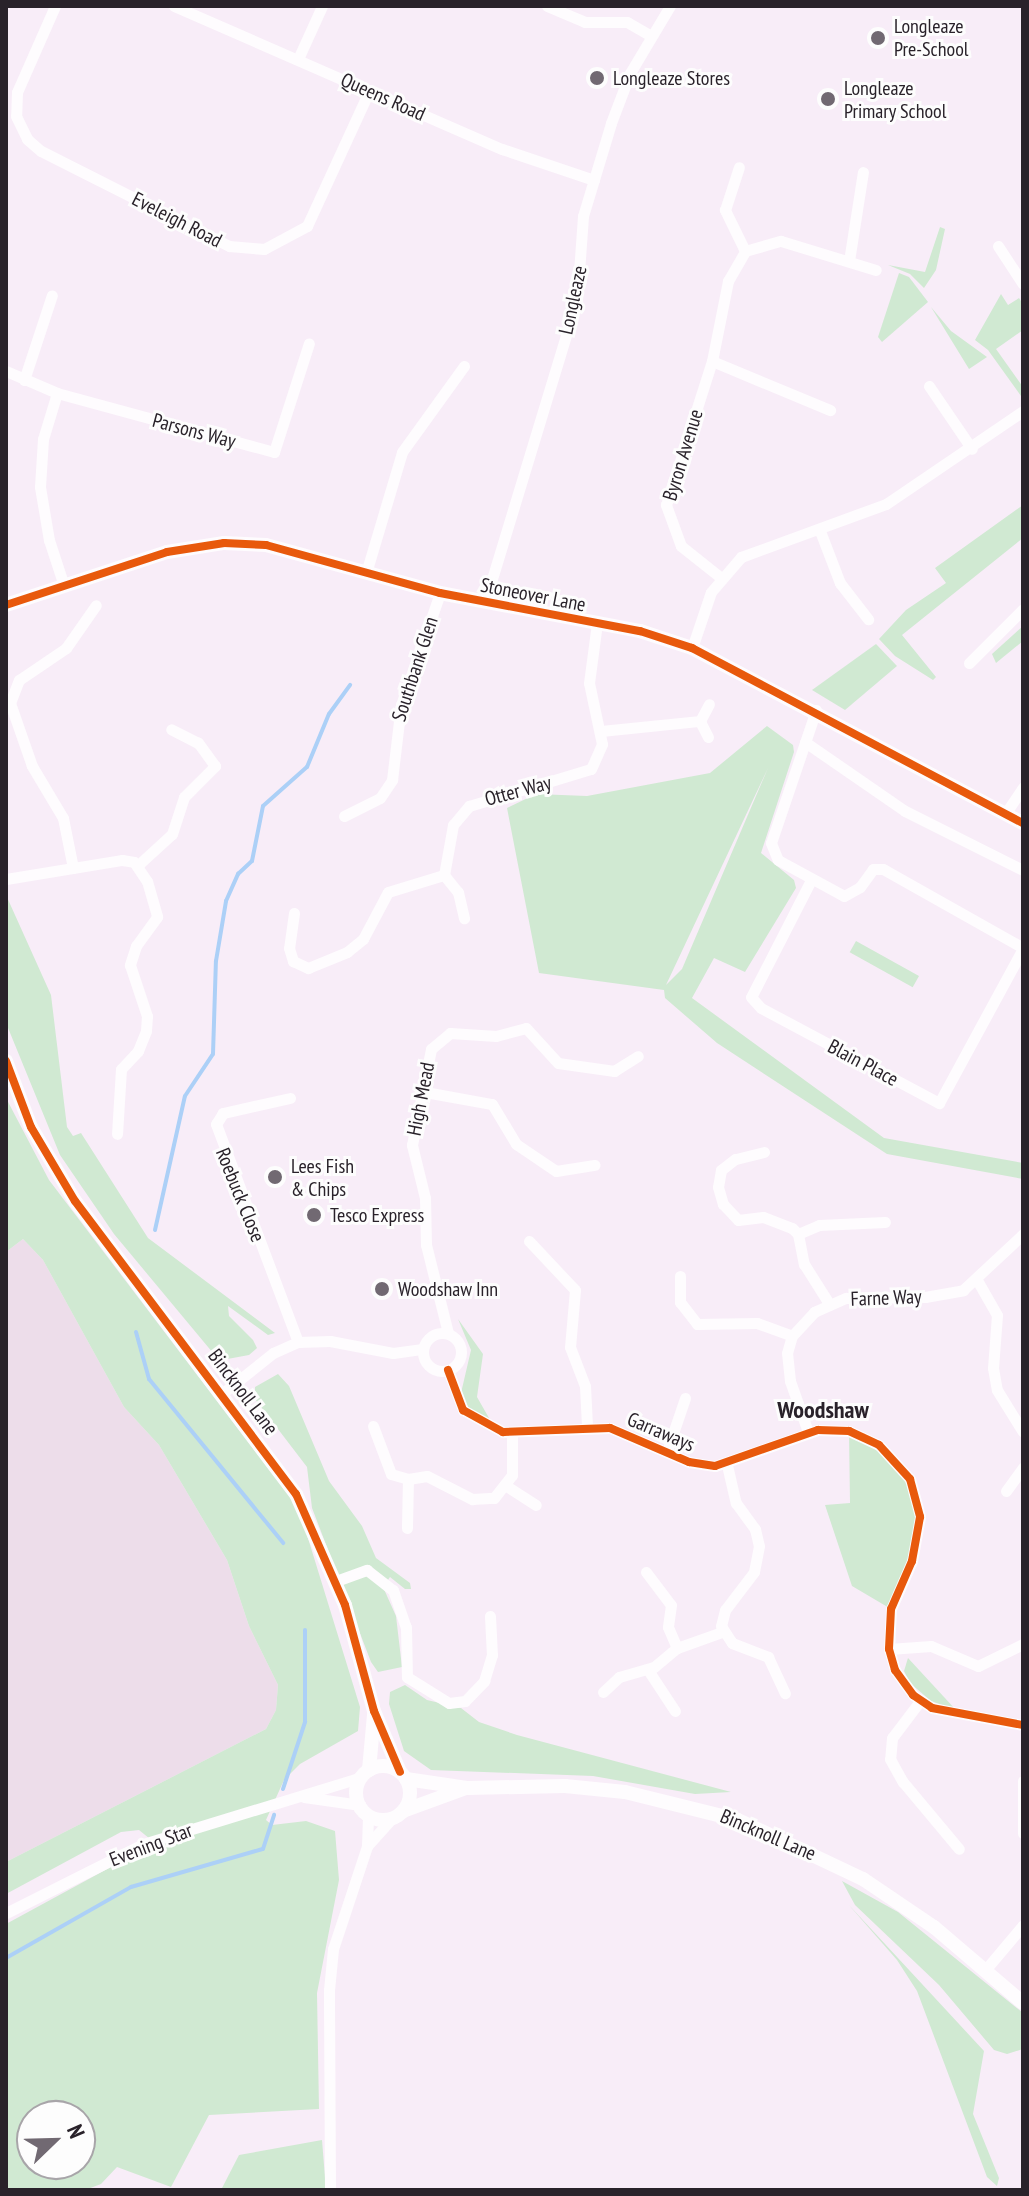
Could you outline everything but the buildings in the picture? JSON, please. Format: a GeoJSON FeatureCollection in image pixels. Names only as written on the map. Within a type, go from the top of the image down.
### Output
{"type":"FeatureCollection","features":[{"type":"Feature","properties":{"kind":"street","name":"Eveleigh Road"},"geometry":{"type":"LineString","coordinates":[[55,6],[17,92],[11,117],[27,139],[41,151],[215,240],[255,251],[281,244],[307,226],[369,91]]}},
{"type":"Feature","properties":{"kind":"street","name":"Queens Road"},"geometry":{"type":"LineString","coordinates":[[174,6],[522,157],[594,180]]}},
{"type":"Feature","properties":{"kind":"street"},"geometry":{"type":"LineString","coordinates":[[298,59],[322,6]]}},
{"type":"Feature","properties":{"kind":"street"},"geometry":{"type":"LineString","coordinates":[[547,6],[585,22],[627,22],[651,36]]}},
{"type":"Feature","properties":{"kind":"street","name":"Longleaze"},"geometry":{"type":"LineString","coordinates":[[485,602],[577,300],[583,216],[594,180],[624,85],[670,6]]}},
{"type":"Feature","properties":{"kind":"street"},"geometry":{"type":"LineString","coordinates":[[739,167],[725,210],[745,251],[781,241],[876,270]]}},
{"type":"Feature","properties":{"kind":"street"},"geometry":{"type":"LineString","coordinates":[[849,261],[863,172]]}},
{"type":"Feature","properties":{"kind":"street"},"geometry":{"type":"LineString","coordinates":[[998,246],[1023,284]]}},
{"type":"Feature","properties":{"kind":"street","name":"Byron Avenue"},"geometry":{"type":"LineString","coordinates":[[720,577],[681,546],[666,505],[712,361],[728,281],[745,251]]}},
{"type":"Feature","properties":{"kind":"street"},"geometry":{"type":"LineString","coordinates":[[24,380],[52,295]]}},
{"type":"Feature","properties":{"kind":"street","name":"Parsons Way"},"geometry":{"type":"LineString","coordinates":[[6,371],[57,393],[274,452],[309,343]]}},
{"type":"Feature","properties":{"kind":"street"},"geometry":{"type":"LineString","coordinates":[[712,361],[830,410]]}},
{"type":"Feature","properties":{"kind":"street"},"geometry":{"type":"LineString","coordinates":[[366,573],[402,452],[464,366]]}},
{"type":"Feature","properties":{"kind":"street"},"geometry":{"type":"LineString","coordinates":[[929,386],[972,449]]}},
{"type":"Feature","properties":{"kind":"street"},"geometry":{"type":"LineString","coordinates":[[57,393],[43,439],[40,487],[64,586]]}},
{"type":"Feature","properties":{"kind":"street"},"geometry":{"type":"LineString","coordinates":[[692,648],[720,577],[749,552],[820,531],[900,496],[1023,411]]}},
{"type":"Feature","properties":{"kind":"street"},"geometry":{"type":"LineString","coordinates":[[820,531],[840,583],[868,619]]}},
{"type":"Feature","properties":{"kind":"street","name":"Stoneover Lane"},"geometry":{"type":"LineString","coordinates":[[6,605],[167,552],[224,543],[266,545],[440,593],[597,623],[692,648],[816,710],[1023,823]]}},
{"type":"Feature","properties":{"kind":"street","name":"Southbank Glen"},"geometry":{"type":"LineString","coordinates":[[344,816],[380,798],[392,780],[401,705],[440,593]]}},
{"type":"Feature","properties":{"kind":"street"},"geometry":{"type":"LineString","coordinates":[[73,868],[63,818],[32,766],[10,703],[19,680],[66,648],[96,605]]}},
{"type":"Feature","properties":{"kind":"street"},"geometry":{"type":"LineString","coordinates":[[969,663],[1023,609]]}},
{"type":"Feature","properties":{"kind":"street","name":"Otter Way"},"geometry":{"type":"LineString","coordinates":[[444,875],[451,832],[463,811],[484,799],[591,769],[601,751],[601,731],[589,683],[597,623]]}},
{"type":"Feature","properties":{"kind":"street"},"geometry":{"type":"LineString","coordinates":[[700,721],[709,704]]}},
{"type":"Feature","properties":{"kind":"street","name":"Blain Place"},"geometry":{"type":"LineString","coordinates":[[811,880],[751,997],[761,1008],[939,1103],[1023,948],[883,869],[869,872],[848,896],[811,880],[778,860],[770,848],[816,710]]}},
{"type":"Feature","properties":{"kind":"street"},"geometry":{"type":"LineString","coordinates":[[601,731],[700,721]]}},
{"type":"Feature","properties":{"kind":"street"},"geometry":{"type":"LineString","coordinates":[[700,721],[708,737]]}},
{"type":"Feature","properties":{"kind":"street"},"geometry":{"type":"LineString","coordinates":[[137,866],[172,834],[180,804],[215,766],[198,743],[171,729]]}},
{"type":"Feature","properties":{"kind":"street"},"geometry":{"type":"LineString","coordinates":[[805,742],[905,811],[1023,870]]}},
{"type":"Feature","properties":{"kind":"street"},"geometry":{"type":"LineString","coordinates":[[1005,814],[1023,787]]}},
{"type":"Feature","properties":{"kind":"street"},"geometry":{"type":"LineString","coordinates":[[6,879],[122,860],[137,866],[154,899],[157,917],[136,946],[130,965],[147,1016],[143,1043],[120,1075],[117,1134]]}},
{"type":"Feature","properties":{"kind":"street"},"geometry":{"type":"LineString","coordinates":[[294,913],[289,955],[308,968],[357,946],[388,892],[444,875],[458,892],[464,918]]}},
{"type":"Feature","properties":{"kind":"street","name":"High Mead"},"geometry":{"type":"LineString","coordinates":[[448,1333],[426,1245],[425,1198],[412,1145],[425,1092],[429,1055],[450,1033],[496,1036],[526,1028],[558,1063],[604,1070],[621,1069],[638,1056]]}},
{"type":"Feature","properties":{"kind":"street","name":"Bincknoll Lane"},"geometry":{"type":"LineString","coordinates":[[6,1061],[31,1127],[75,1201],[283,1471],[336,1581],[374,1711],[403,1775],[468,1788],[625,1792],[738,1820],[863,1879],[986,1969],[1023,2003]]}},
{"type":"Feature","properties":{"kind":"street"},"geometry":{"type":"LineString","coordinates":[[425,1092],[492,1104],[516,1144],[556,1171],[595,1165]]}},
{"type":"Feature","properties":{"kind":"street","name":"Roebuck Close"},"geometry":{"type":"LineString","coordinates":[[290,1098],[223,1113],[216,1124],[298,1342]]}},
{"type":"Feature","properties":{"kind":"street"},"geometry":{"type":"LineString","coordinates":[[764,1152],[735,1159],[721,1170],[718,1187],[723,1204],[738,1220],[783,1222],[798,1234],[804,1264],[828,1302]]}},
{"type":"Feature","properties":{"kind":"street"},"geometry":{"type":"LineString","coordinates":[[798,1234],[819,1225],[885,1222]]}},
{"type":"Feature","properties":{"kind":"street","name":"Farne Way"},"geometry":{"type":"LineString","coordinates":[[792,1336],[828,1302],[940,1296],[977,1280],[1023,1234]]}},
{"type":"Feature","properties":{"kind":"street"},"geometry":{"type":"LineString","coordinates":[[529,1241],[575,1290],[570,1347],[585,1386],[587,1426]]}},
{"type":"Feature","properties":{"kind":"street"},"geometry":{"type":"LineString","coordinates":[[680,1276],[680,1302],[697,1324],[757,1323],[792,1336],[787,1367],[808,1432]]}},
{"type":"Feature","properties":{"kind":"street"},"geometry":{"type":"LineString","coordinates":[[977,1280],[997,1315],[993,1368],[997,1390],[1023,1432]]}},
{"type":"Feature","properties":{"kind":"street"},"geometry":{"type":"LineString","coordinates":[[224,1392],[273,1353],[298,1342],[330,1341],[393,1353],[423,1349],[433,1334],[448,1333]]}},
{"type":"Feature","properties":{"kind":"street","name":"Garraways"},"geometry":{"type":"LineString","coordinates":[[448,1333],[461,1350],[458,1362],[448,1370]]}},
{"type":"Feature","properties":{"kind":"street","name":"Garraways"},"geometry":{"type":"LineString","coordinates":[[423,1349],[428,1364],[448,1370]]}},
{"type":"Feature","properties":{"kind":"street","name":"Garraways"},"geometry":{"type":"LineString","coordinates":[[448,1370],[463,1410],[493,1430],[512,1433],[587,1426],[621,1430],[699,1465],[727,1465],[808,1432],[840,1429],[870,1440],[896,1459],[915,1490],[918,1538],[891,1609],[889,1649],[900,1679],[920,1701]]}},
{"type":"Feature","properties":{"kind":"street"},"geometry":{"type":"LineString","coordinates":[[667,1451],[685,1398]]}},
{"type":"Feature","properties":{"kind":"street"},"geometry":{"type":"LineString","coordinates":[[373,1426],[391,1474],[408,1479],[427,1476],[459,1494],[485,1500],[508,1487]]}},
{"type":"Feature","properties":{"kind":"street"},"geometry":{"type":"LineString","coordinates":[[508,1487],[512,1433]]}},
{"type":"Feature","properties":{"kind":"street"},"geometry":{"type":"LineString","coordinates":[[727,1465],[736,1503],[755,1529],[759,1546],[754,1572],[722,1616],[722,1632],[732,1643],[768,1657],[785,1693]]}},
{"type":"Feature","properties":{"kind":"street"},"geometry":{"type":"LineString","coordinates":[[1006,1491],[1023,1468]]}},
{"type":"Feature","properties":{"kind":"street"},"geometry":{"type":"LineString","coordinates":[[407,1528],[408,1479]]}},
{"type":"Feature","properties":{"kind":"street"},"geometry":{"type":"LineString","coordinates":[[508,1487],[536,1505]]}},
{"type":"Feature","properties":{"kind":"street"},"geometry":{"type":"LineString","coordinates":[[336,1581],[367,1570],[393,1590],[406,1627],[407,1677],[449,1703],[465,1701],[484,1681],[492,1655],[490,1616]]}},
{"type":"Feature","properties":{"kind":"street"},"geometry":{"type":"LineString","coordinates":[[646,1572],[671,1605],[668,1627],[677,1648]]}},
{"type":"Feature","properties":{"kind":"street"},"geometry":{"type":"LineString","coordinates":[[603,1692],[619,1677],[648,1670],[677,1648],[722,1632]]}},
{"type":"Feature","properties":{"kind":"street"},"geometry":{"type":"LineString","coordinates":[[889,1649],[931,1646],[978,1666],[1023,1644]]}},
{"type":"Feature","properties":{"kind":"street"},"geometry":{"type":"LineString","coordinates":[[648,1670],[675,1711]]}},
{"type":"Feature","properties":{"kind":"street"},"geometry":{"type":"LineString","coordinates":[[959,1849],[903,1782],[890,1759],[892,1738],[920,1701],[956,1716],[1023,1725]]}},
{"type":"Feature","properties":{"kind":"street","name":"Bincknoll Lane"},"geometry":{"type":"LineString","coordinates":[[365,1773],[374,1711]]}},
{"type":"Feature","properties":{"kind":"street"},"geometry":{"type":"LineString","coordinates":[[330,2190],[329,1990],[333,1949],[367,1846],[364,1810],[356,1793],[365,1773],[386,1766],[403,1775],[409,1797],[398,1814],[367,1846]]}},
{"type":"Feature","properties":{"kind":"street","name":"Evening Star"},"geometry":{"type":"LineString","coordinates":[[6,1913],[143,1844],[303,1797],[365,1773]]}},
{"type":"Feature","properties":{"kind":"street"},"geometry":{"type":"LineString","coordinates":[[1023,1781],[1023,1833]]}},
{"type":"Feature","properties":{"kind":"street","name":"Bincknoll Lane"},"geometry":{"type":"LineString","coordinates":[[398,1814],[468,1788]]}},
{"type":"Feature","properties":{"kind":"street","name":"Evening Star"},"geometry":{"type":"LineString","coordinates":[[303,1797],[364,1810]]}},
{"type":"Feature","properties":{"kind":"street"},"geometry":{"type":"LineString","coordinates":[[364,1810],[398,1814]]}},
{"type":"Feature","properties":{"kind":"street"},"geometry":{"type":"LineString","coordinates":[[986,1969],[1023,1925]]}},
{"type":"Feature","properties":{"kind":"shaded area"},"geometry":{"type":"Polygon","coordinates":[[[23,1239],[43,1260],[124,1407],[159,1445],[227,1560],[249,1626],[278,1685],[276,1710],[266,1729],[6,1862],[6,1252],[23,1239]]]}},
{"type":"Feature","properties":{"kind":"green space"},"geometry":{"type":"Polygon","coordinates":[[[940,227],[945,229],[936,270],[924,288],[910,274],[888,265],[925,272],[940,227]]]}},
{"type":"Feature","properties":{"kind":"green space"},"geometry":{"type":"Polygon","coordinates":[[[899,273],[909,277],[928,302],[882,342],[878,337],[899,273]]]}},
{"type":"Feature","properties":{"kind":"green space"},"geometry":{"type":"Polygon","coordinates":[[[1001,294],[1008,305],[1019,298],[1023,304],[1023,330],[996,349],[1023,387],[1021,396],[988,350],[975,340],[1001,294]]]}},
{"type":"Feature","properties":{"kind":"green space"},"geometry":{"type":"Polygon","coordinates":[[[931,307],[951,331],[987,357],[969,369],[931,307]]]}},
{"type":"Feature","properties":{"kind":"green space"},"geometry":{"type":"Polygon","coordinates":[[[1023,505],[1023,538],[902,635],[936,677],[933,680],[895,656],[879,639],[906,610],[946,583],[935,568],[1023,505]]]}},
{"type":"Feature","properties":{"kind":"green space"},"geometry":{"type":"Polygon","coordinates":[[[1023,626],[1023,641],[996,663],[992,654],[1023,626]]]}},
{"type":"Feature","properties":{"kind":"green space"},"geometry":{"type":"Polygon","coordinates":[[[876,644],[897,666],[845,710],[812,690],[876,644]]]}},
{"type":"Feature","properties":{"kind":"green space"},"geometry":{"type":"Polygon","coordinates":[[[767,726],[793,745],[794,752],[761,853],[794,880],[796,888],[745,972],[714,958],[692,998],[884,1138],[1023,1163],[1023,1179],[887,1154],[717,1043],[665,998],[664,990],[539,973],[507,808],[536,794],[587,796],[710,773],[767,726]],[[768,768],[666,985],[682,969],[768,768]]]}},
{"type":"Feature","properties":{"kind":"green space"},"geometry":{"type":"Polygon","coordinates":[[[6,895],[51,995],[67,1127],[73,1136],[81,1133],[148,1238],[275,1333],[268,1335],[228,1306],[229,1316],[257,1348],[249,1355],[222,1360],[213,1353],[114,1234],[60,1155],[6,1023],[6,895]]]}},
{"type":"Feature","properties":{"kind":"green space"},"geometry":{"type":"Polygon","coordinates":[[[856,941],[919,976],[913,987],[850,952],[856,941]]]}},
{"type":"Feature","properties":{"kind":"green space"},"geometry":{"type":"Polygon","coordinates":[[[6,1098],[49,1180],[299,1509],[360,1707],[358,1731],[300,1764],[284,1780],[266,1820],[272,1825],[306,1821],[335,1831],[339,1880],[317,1993],[319,2109],[209,2115],[171,2187],[117,2167],[101,2184],[85,2190],[6,2190],[6,1924],[155,1843],[139,1830],[121,1832],[6,1894],[6,1862],[266,1729],[276,1710],[278,1685],[249,1626],[227,1560],[159,1445],[124,1407],[43,1260],[23,1239],[6,1252],[6,1098]]]}},
{"type":"Feature","properties":{"kind":"green space"},"geometry":{"type":"Polygon","coordinates":[[[458,1319],[483,1354],[477,1397],[493,1425],[468,1407],[461,1393],[471,1350],[458,1319]]]}},
{"type":"Feature","properties":{"kind":"green space"},"geometry":{"type":"Polygon","coordinates":[[[278,1374],[289,1386],[329,1481],[362,1526],[376,1558],[410,1583],[411,1589],[405,1589],[390,1577],[383,1587],[396,1616],[402,1667],[378,1672],[371,1662],[312,1508],[307,1467],[255,1399],[255,1387],[278,1374]]]}},
{"type":"Feature","properties":{"kind":"green space"},"geometry":{"type":"Polygon","coordinates":[[[849,1431],[904,1469],[919,1529],[891,1609],[852,1586],[825,1505],[850,1503],[849,1431]]]}},
{"type":"Feature","properties":{"kind":"green space"},"geometry":{"type":"Polygon","coordinates":[[[908,1658],[956,1710],[931,1701],[910,1683],[904,1671],[908,1658]]]}},
{"type":"Feature","properties":{"kind":"green space"},"geometry":{"type":"Polygon","coordinates":[[[405,1685],[427,1700],[461,1708],[479,1722],[517,1735],[731,1792],[695,1794],[593,1776],[431,1770],[404,1751],[389,1704],[390,1692],[405,1685]]]}},
{"type":"Feature","properties":{"kind":"green space"},"geometry":{"type":"Polygon","coordinates":[[[842,1881],[898,1912],[1023,2013],[1023,2049],[1007,2054],[994,2050],[939,1985],[855,1905],[842,1881]]]}},
{"type":"Feature","properties":{"kind":"green space"},"geometry":{"type":"Polygon","coordinates":[[[848,1904],[984,2051],[973,2114],[999,2178],[997,2186],[987,2177],[917,1991],[897,1960],[848,1904]]]}},
{"type":"Feature","properties":{"kind":"green space"},"geometry":{"type":"Polygon","coordinates":[[[322,2140],[326,2190],[221,2190],[239,2155],[322,2140]]]}},
{"type":"Feature","properties":{"kind":"waterway"},"geometry":{"type":"LineString","coordinates":[[155,1230],[185,1096],[213,1054],[216,961],[226,901],[238,874],[252,861],[263,806],[307,767],[329,714],[350,685]]}},
{"type":"Feature","properties":{"kind":"waterway"},"geometry":{"type":"LineString","coordinates":[[136,1332],[149,1379],[283,1543]]}},
{"type":"Feature","properties":{"kind":"waterway"},"geometry":{"type":"LineString","coordinates":[[283,1789],[305,1722],[305,1630]]}},
{"type":"Feature","properties":{"kind":"waterway"},"geometry":{"type":"LineString","coordinates":[[6,1958],[131,1887],[263,1849],[274,1815]]}},
{"type":"Feature","properties":{"kind":"cycle path"},"geometry":{"type":"LineString","coordinates":[[6,605],[167,552],[224,543],[266,545],[440,593],[640,631],[692,648],[1023,823]]}},
{"type":"Feature","properties":{"kind":"cycle path"},"geometry":{"type":"LineString","coordinates":[[6,1061],[31,1127],[75,1201],[296,1494],[345,1605],[374,1711],[400,1772]]}},
{"type":"Feature","properties":{"kind":"cycle path"},"geometry":{"type":"LineString","coordinates":[[448,1370],[463,1410],[503,1432],[610,1428],[689,1462],[715,1466],[818,1430],[849,1431],[879,1445],[910,1479],[920,1517],[912,1561],[891,1609],[889,1649],[895,1670],[913,1695],[932,1708],[1023,1725]]}},
{"type":"Feature","properties":{"kind":"place","name":"Longleaze Pre-School"},"geometry":{"type":"Point","coordinates":[878,38]}},
{"type":"Feature","properties":{"kind":"place","name":"Longleaze Stores"},"geometry":{"type":"Point","coordinates":[597,78]}},
{"type":"Feature","properties":{"kind":"place","name":"Longleaze Primary School"},"geometry":{"type":"Point","coordinates":[828,99]}},
{"type":"Feature","properties":{"kind":"place","name":"Lees Fish & Chips"},"geometry":{"type":"Point","coordinates":[275,1177]}},
{"type":"Feature","properties":{"kind":"place","name":"Tesco Express"},"geometry":{"type":"Point","coordinates":[314,1215]}},
{"type":"Feature","properties":{"kind":"place","name":"Woodshaw Inn"},"geometry":{"type":"Point","coordinates":[382,1289]}},
{"type":"Feature","properties":{"kind":"district","name":"Woodshaw"},"geometry":{"type":"Point","coordinates":[823,1410]}}]}
